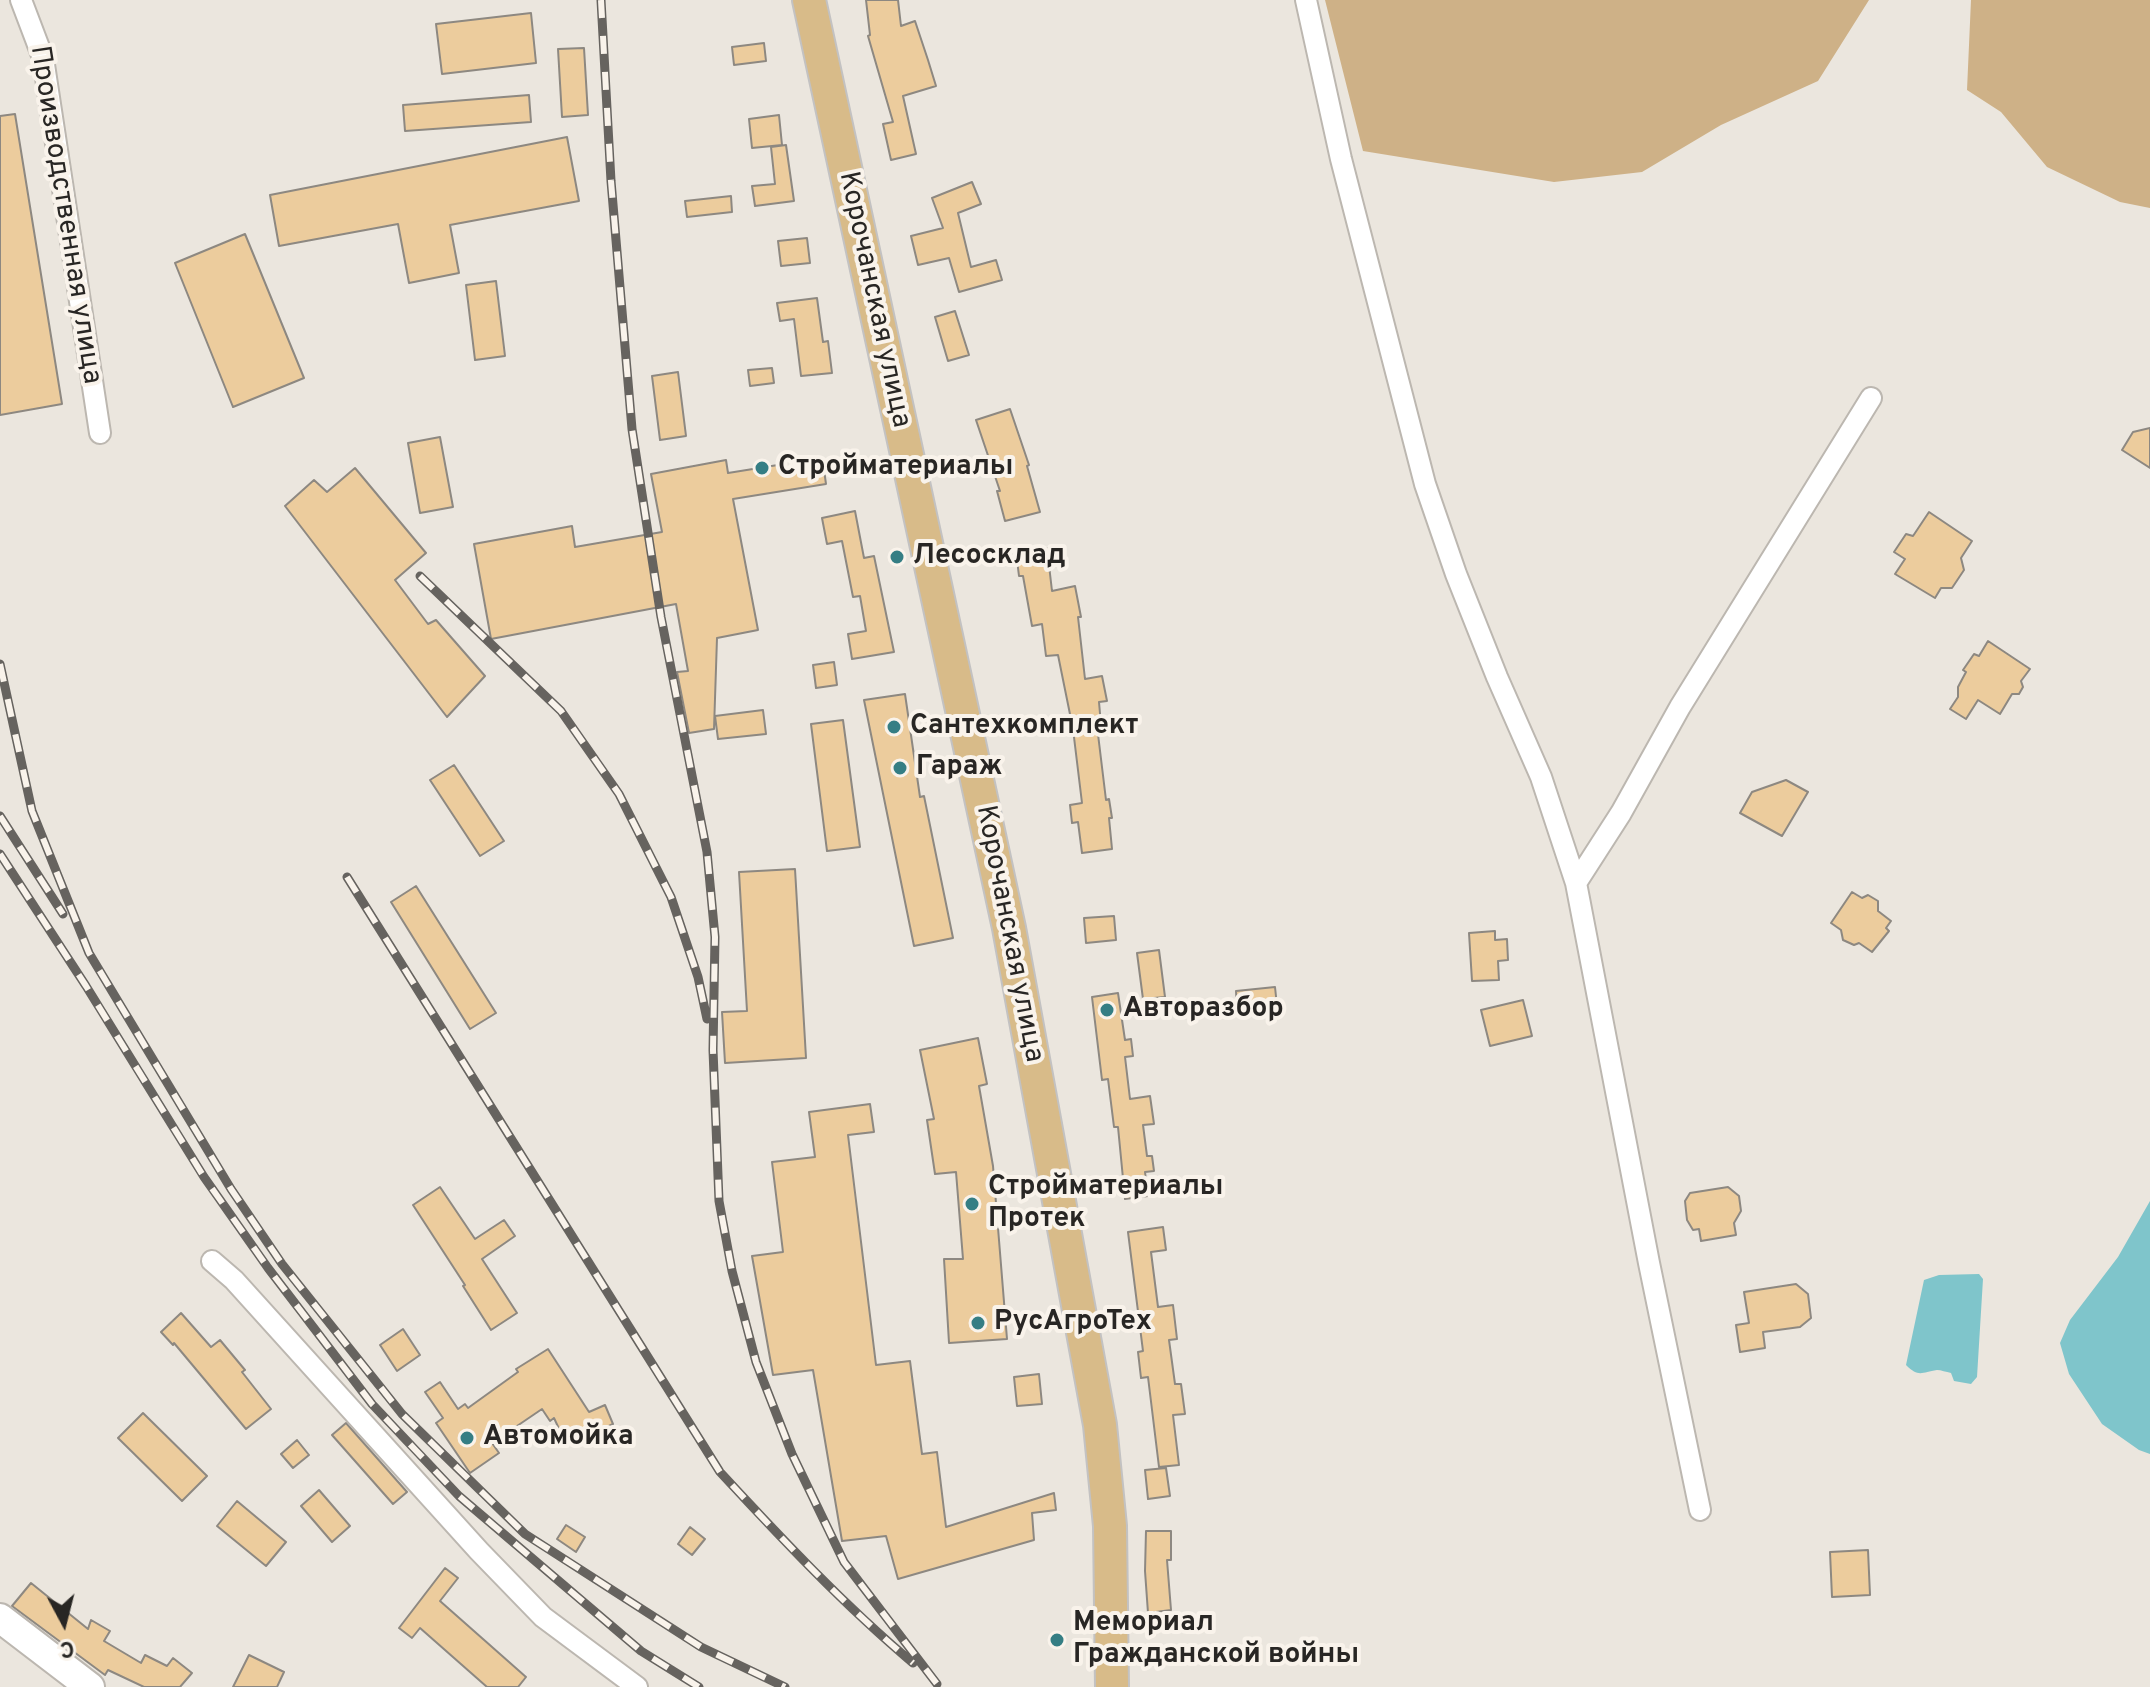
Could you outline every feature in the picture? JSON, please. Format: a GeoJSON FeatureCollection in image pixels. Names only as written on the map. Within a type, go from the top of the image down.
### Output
{"type":"FeatureCollection","features":[{"type":"Feature","properties":{"kind":"main road","name":"Корочанская улица"},"geometry":{"type":"LineString","coordinates":[[793,0],[992,935],[1080,1417],[1092,1528],[1094,1687]]}},
{"type":"Feature","properties":{"kind":"main road","name":"Корочанская улица"},"geometry":{"type":"LineString","coordinates":[[809,0],[1009,928],[1100,1425],[1110,1526],[1112,1687]]}},
{"type":"Feature","properties":{"kind":"street","name":"Производственная улица"},"geometry":{"type":"LineString","coordinates":[[21,0],[43,58],[100,433]]}},
{"type":"Feature","properties":{"kind":"street"},"geometry":{"type":"LineString","coordinates":[[1306,0],[1341,159],[1425,484],[1456,574],[1541,777],[1576,883],[1700,1510]]}},
{"type":"Feature","properties":{"kind":"street"},"geometry":{"type":"LineString","coordinates":[[1576,883],[1621,813],[1680,707],[1871,398]]}},
{"type":"Feature","properties":{"kind":"street"},"geometry":{"type":"LineString","coordinates":[[212,1261],[234,1280],[532,1606],[637,1687]]}},
{"type":"Feature","properties":{"kind":"street"},"geometry":{"type":"LineString","coordinates":[[0,1618],[90,1687]]}},
{"type":"Feature","properties":{"kind":"shaded area"},"geometry":{"type":"Polygon","coordinates":[[[1325,0],[1869,0],[1818,81],[1721,125],[1642,172],[1554,182],[1363,151],[1325,0]]]}},
{"type":"Feature","properties":{"kind":"shaded area"},"geometry":{"type":"Polygon","coordinates":[[[1971,0],[2150,0],[2150,208],[2120,202],[2047,167],[2001,112],[1967,90],[1971,0]]]}},
{"type":"Feature","properties":{"kind":"water"},"geometry":{"type":"Polygon","coordinates":[[[2150,1201],[2150,1454],[2139,1450],[2102,1424],[2069,1374],[2060,1343],[2070,1320],[2118,1257],[2150,1201]]]}},
{"type":"Feature","properties":{"kind":"water"},"geometry":{"type":"Polygon","coordinates":[[[1979,1274],[1983,1279],[1977,1377],[1971,1384],[1954,1381],[1951,1373],[1942,1371],[1914,1372],[1906,1365],[1924,1280],[1939,1275],[1979,1274]]]}},
{"type":"Feature","properties":{"kind":"building"},"geometry":{"type":"Polygon","coordinates":[[[866,0],[898,0],[901,26],[915,21],[936,86],[903,96],[916,154],[891,160],[883,124],[893,122],[868,36],[866,0]]]}},
{"type":"Feature","properties":{"kind":"building"},"geometry":{"type":"Polygon","coordinates":[[[531,13],[536,63],[442,74],[436,24],[531,13]]]}},
{"type":"Feature","properties":{"kind":"building"},"geometry":{"type":"Polygon","coordinates":[[[764,43],[766,61],[734,65],[732,47],[764,43]]]}},
{"type":"Feature","properties":{"kind":"building"},"geometry":{"type":"Polygon","coordinates":[[[584,48],[588,115],[562,117],[558,49],[584,48]]]}},
{"type":"Feature","properties":{"kind":"building"},"geometry":{"type":"Polygon","coordinates":[[[529,95],[531,122],[405,131],[403,105],[529,95]]]}},
{"type":"Feature","properties":{"kind":"building"},"geometry":{"type":"Polygon","coordinates":[[[15,114],[62,404],[0,415],[0,116],[15,114]]]}},
{"type":"Feature","properties":{"kind":"building"},"geometry":{"type":"Polygon","coordinates":[[[779,115],[782,145],[752,148],[749,119],[779,115]]]}},
{"type":"Feature","properties":{"kind":"building"},"geometry":{"type":"Polygon","coordinates":[[[567,137],[579,201],[450,225],[459,273],[409,283],[398,224],[279,246],[270,195],[567,137]]]}},
{"type":"Feature","properties":{"kind":"building"},"geometry":{"type":"Polygon","coordinates":[[[786,145],[794,201],[755,206],[752,186],[775,184],[771,147],[786,145]]]}},
{"type":"Feature","properties":{"kind":"building"},"geometry":{"type":"Polygon","coordinates":[[[972,182],[981,204],[958,213],[971,267],[996,260],[1002,280],[959,292],[949,258],[918,265],[911,236],[943,228],[932,198],[972,182]]]}},
{"type":"Feature","properties":{"kind":"building"},"geometry":{"type":"Polygon","coordinates":[[[731,196],[732,212],[687,217],[685,201],[731,196]]]}},
{"type":"Feature","properties":{"kind":"building"},"geometry":{"type":"Polygon","coordinates":[[[245,234],[304,378],[233,407],[175,263],[245,234]]]}},
{"type":"Feature","properties":{"kind":"building"},"geometry":{"type":"Polygon","coordinates":[[[807,238],[810,263],[781,266],[778,241],[807,238]]]}},
{"type":"Feature","properties":{"kind":"building"},"geometry":{"type":"Polygon","coordinates":[[[496,281],[505,356],[475,360],[466,285],[496,281]]]}},
{"type":"Feature","properties":{"kind":"building"},"geometry":{"type":"Polygon","coordinates":[[[817,298],[823,342],[828,341],[832,373],[801,376],[794,319],[780,321],[777,303],[817,298]]]}},
{"type":"Feature","properties":{"kind":"building"},"geometry":{"type":"Polygon","coordinates":[[[955,311],[969,355],[948,361],[935,317],[955,311]]]}},
{"type":"Feature","properties":{"kind":"building"},"geometry":{"type":"Polygon","coordinates":[[[772,368],[774,383],[750,386],[748,370],[772,368]]]}},
{"type":"Feature","properties":{"kind":"building"},"geometry":{"type":"Polygon","coordinates":[[[678,372],[686,436],[660,440],[652,376],[678,372]]]}},
{"type":"Feature","properties":{"kind":"building"},"geometry":{"type":"Polygon","coordinates":[[[1010,409],[1029,465],[1040,512],[1005,521],[997,491],[1000,491],[976,420],[1010,409]]]}},
{"type":"Feature","properties":{"kind":"building"},"geometry":{"type":"Polygon","coordinates":[[[2150,428],[2150,468],[2122,450],[2133,432],[2150,428]]]}},
{"type":"Feature","properties":{"kind":"building"},"geometry":{"type":"Polygon","coordinates":[[[440,437],[453,507],[420,513],[408,443],[440,437]]]}},
{"type":"Feature","properties":{"kind":"building"},"geometry":{"type":"Polygon","coordinates":[[[726,460],[728,473],[784,464],[784,469],[823,463],[826,484],[733,499],[758,630],[717,638],[714,729],[689,733],[677,672],[688,671],[676,604],[491,639],[474,544],[572,526],[575,547],[662,532],[651,474],[726,460]]]}},
{"type":"Feature","properties":{"kind":"building"},"geometry":{"type":"Polygon","coordinates":[[[355,468],[426,553],[395,580],[428,624],[436,620],[485,676],[447,717],[285,506],[314,480],[327,492],[355,468]]]}},
{"type":"Feature","properties":{"kind":"building"},"geometry":{"type":"Polygon","coordinates":[[[855,511],[864,558],[874,556],[894,652],[852,659],[848,634],[866,631],[860,596],[853,597],[842,541],[827,544],[822,518],[855,511]]]}},
{"type":"Feature","properties":{"kind":"building"},"geometry":{"type":"Polygon","coordinates":[[[1929,512],[1972,541],[1961,558],[1964,570],[1952,588],[1941,588],[1935,598],[1895,574],[1905,559],[1894,552],[1906,534],[1913,536],[1929,512]]]}},
{"type":"Feature","properties":{"kind":"building"},"geometry":{"type":"Polygon","coordinates":[[[1047,548],[1052,591],[1075,586],[1081,617],[1078,617],[1085,679],[1102,676],[1107,701],[1099,702],[1101,725],[1097,726],[1106,800],[1109,799],[1112,818],[1109,818],[1112,849],[1082,853],[1078,822],[1072,823],[1070,805],[1082,803],[1073,729],[1058,655],[1046,656],[1042,624],[1032,626],[1016,552],[1047,548]]]}},
{"type":"Feature","properties":{"kind":"building"},"geometry":{"type":"Polygon","coordinates":[[[1988,641],[2030,669],[2021,681],[2023,687],[2019,694],[2012,694],[2000,714],[1978,700],[1966,719],[1950,709],[1958,697],[1958,687],[1966,672],[1963,670],[1974,654],[1979,656],[1988,641]]]}},
{"type":"Feature","properties":{"kind":"building"},"geometry":{"type":"Polygon","coordinates":[[[834,662],[837,685],[816,688],[813,665],[834,662]]]}},
{"type":"Feature","properties":{"kind":"building"},"geometry":{"type":"Polygon","coordinates":[[[905,694],[920,797],[924,796],[953,938],[914,946],[864,700],[905,694]]]}},
{"type":"Feature","properties":{"kind":"building"},"geometry":{"type":"Polygon","coordinates":[[[763,710],[766,734],[718,739],[715,716],[763,710]]]}},
{"type":"Feature","properties":{"kind":"building"},"geometry":{"type":"Polygon","coordinates":[[[843,720],[860,847],[827,851],[811,724],[843,720]]]}},
{"type":"Feature","properties":{"kind":"building"},"geometry":{"type":"Polygon","coordinates":[[[454,765],[504,841],[480,856],[430,780],[454,765]]]}},
{"type":"Feature","properties":{"kind":"building"},"geometry":{"type":"Polygon","coordinates":[[[1786,780],[1808,792],[1782,836],[1740,813],[1752,792],[1786,780]]]}},
{"type":"Feature","properties":{"kind":"building"},"geometry":{"type":"Polygon","coordinates":[[[795,869],[806,1058],[725,1063],[722,1012],[747,1011],[739,872],[795,869]]]}},
{"type":"Feature","properties":{"kind":"building"},"geometry":{"type":"Polygon","coordinates":[[[416,886],[496,1013],[470,1029],[391,902],[416,886]]]}},
{"type":"Feature","properties":{"kind":"building"},"geometry":{"type":"Polygon","coordinates":[[[1852,892],[1878,901],[1878,911],[1891,921],[1886,928],[1889,931],[1872,952],[1859,943],[1854,945],[1843,940],[1841,930],[1831,923],[1852,892]]]}},
{"type":"Feature","properties":{"kind":"building"},"geometry":{"type":"Polygon","coordinates":[[[1114,916],[1116,940],[1086,943],[1084,918],[1114,916]]]}},
{"type":"Feature","properties":{"kind":"building"},"geometry":{"type":"Polygon","coordinates":[[[1495,931],[1495,940],[1507,939],[1508,960],[1498,961],[1499,980],[1472,981],[1469,933],[1495,931]]]}},
{"type":"Feature","properties":{"kind":"building"},"geometry":{"type":"Polygon","coordinates":[[[1159,950],[1165,997],[1143,999],[1137,953],[1159,950]]]}},
{"type":"Feature","properties":{"kind":"building"},"geometry":{"type":"Polygon","coordinates":[[[1275,987],[1277,1006],[1237,1010],[1236,991],[1275,987]]]}},
{"type":"Feature","properties":{"kind":"building"},"geometry":{"type":"Polygon","coordinates":[[[1118,993],[1125,1040],[1131,1039],[1133,1056],[1125,1057],[1130,1099],[1150,1096],[1154,1124],[1143,1125],[1147,1156],[1152,1156],[1154,1171],[1145,1172],[1148,1196],[1125,1199],[1118,1127],[1114,1127],[1108,1079],[1102,1080],[1092,997],[1118,993]]]}},
{"type":"Feature","properties":{"kind":"building"},"geometry":{"type":"Polygon","coordinates":[[[1523,1000],[1532,1036],[1490,1046],[1481,1010],[1523,1000]]]}},
{"type":"Feature","properties":{"kind":"building"},"geometry":{"type":"Polygon","coordinates":[[[978,1038],[987,1084],[979,1086],[993,1166],[1007,1339],[949,1343],[944,1259],[963,1259],[956,1172],[935,1174],[927,1120],[934,1119],[920,1050],[978,1038]]]}},
{"type":"Feature","properties":{"kind":"building"},"geometry":{"type":"Polygon","coordinates":[[[870,1104],[874,1132],[848,1135],[876,1365],[910,1361],[922,1454],[937,1452],[946,1527],[1054,1493],[1056,1510],[1032,1513],[1034,1540],[898,1579],[886,1536],[842,1541],[813,1370],[773,1375],[752,1256],[783,1252],[772,1162],[815,1157],[809,1112],[870,1104]]]}},
{"type":"Feature","properties":{"kind":"building"},"geometry":{"type":"Polygon","coordinates":[[[440,1187],[475,1239],[504,1220],[515,1236],[482,1259],[517,1313],[491,1330],[413,1205],[440,1187]]]}},
{"type":"Feature","properties":{"kind":"building"},"geometry":{"type":"Polygon","coordinates":[[[1728,1187],[1739,1196],[1741,1211],[1734,1223],[1736,1235],[1701,1241],[1699,1229],[1693,1230],[1687,1220],[1685,1201],[1690,1193],[1728,1187]]]}},
{"type":"Feature","properties":{"kind":"building"},"geometry":{"type":"Polygon","coordinates":[[[1163,1227],[1166,1250],[1151,1252],[1158,1307],[1173,1305],[1177,1339],[1169,1340],[1175,1384],[1181,1384],[1185,1414],[1173,1415],[1179,1465],[1159,1467],[1148,1377],[1141,1378],[1138,1352],[1143,1351],[1128,1232],[1163,1227]]]}},
{"type":"Feature","properties":{"kind":"building"},"geometry":{"type":"Polygon","coordinates":[[[1796,1284],[1808,1294],[1811,1318],[1800,1327],[1763,1332],[1765,1348],[1740,1352],[1736,1325],[1749,1323],[1744,1292],[1796,1284]]]}},
{"type":"Feature","properties":{"kind":"building"},"geometry":{"type":"Polygon","coordinates":[[[181,1313],[211,1347],[220,1340],[271,1409],[246,1429],[174,1343],[161,1332],[181,1313]]]}},
{"type":"Feature","properties":{"kind":"building"},"geometry":{"type":"Polygon","coordinates":[[[403,1329],[420,1355],[397,1371],[380,1345],[403,1329]]]}},
{"type":"Feature","properties":{"kind":"building"},"geometry":{"type":"Polygon","coordinates":[[[548,1349],[589,1412],[605,1405],[613,1424],[567,1446],[554,1418],[550,1421],[542,1409],[492,1443],[499,1453],[470,1473],[436,1423],[443,1418],[425,1392],[440,1382],[458,1409],[465,1404],[468,1408],[518,1372],[516,1369],[548,1349]]]}},
{"type":"Feature","properties":{"kind":"building"},"geometry":{"type":"Polygon","coordinates":[[[1039,1374],[1042,1404],[1017,1406],[1014,1377],[1039,1374]]]}},
{"type":"Feature","properties":{"kind":"building"},"geometry":{"type":"Polygon","coordinates":[[[143,1413],[207,1476],[182,1501],[118,1438],[143,1413]]]}},
{"type":"Feature","properties":{"kind":"building"},"geometry":{"type":"Polygon","coordinates":[[[346,1423],[407,1492],[393,1504],[332,1435],[346,1423]]]}},
{"type":"Feature","properties":{"kind":"building"},"geometry":{"type":"Polygon","coordinates":[[[297,1440],[309,1455],[293,1468],[281,1454],[297,1440]]]}},
{"type":"Feature","properties":{"kind":"building"},"geometry":{"type":"Polygon","coordinates":[[[1166,1468],[1170,1496],[1148,1499],[1145,1470],[1166,1468]]]}},
{"type":"Feature","properties":{"kind":"building"},"geometry":{"type":"Polygon","coordinates":[[[319,1490],[350,1526],[332,1542],[301,1506],[319,1490]]]}},
{"type":"Feature","properties":{"kind":"building"},"geometry":{"type":"Polygon","coordinates":[[[237,1501],[286,1542],[266,1566],[217,1526],[237,1501]]]}},
{"type":"Feature","properties":{"kind":"building"},"geometry":{"type":"Polygon","coordinates":[[[566,1525],[585,1537],[576,1552],[557,1539],[566,1525]]]}},
{"type":"Feature","properties":{"kind":"building"},"geometry":{"type":"Polygon","coordinates":[[[690,1527],[705,1539],[692,1555],[678,1544],[690,1527]]]}},
{"type":"Feature","properties":{"kind":"building"},"geometry":{"type":"Polygon","coordinates":[[[1146,1531],[1171,1531],[1171,1560],[1167,1560],[1171,1610],[1148,1613],[1146,1531]]]}},
{"type":"Feature","properties":{"kind":"building"},"geometry":{"type":"Polygon","coordinates":[[[1868,1550],[1870,1595],[1832,1597],[1830,1552],[1868,1550]]]}},
{"type":"Feature","properties":{"kind":"building"},"geometry":{"type":"Polygon","coordinates":[[[445,1568],[458,1578],[440,1601],[526,1677],[518,1687],[487,1687],[420,1628],[412,1638],[399,1628],[445,1568]]]}},
{"type":"Feature","properties":{"kind":"building"},"geometry":{"type":"Polygon","coordinates":[[[31,1583],[88,1629],[91,1620],[110,1631],[104,1641],[141,1663],[145,1655],[167,1666],[173,1658],[192,1673],[180,1687],[144,1687],[108,1670],[105,1675],[12,1606],[31,1583]]]}},
{"type":"Feature","properties":{"kind":"building"},"geometry":{"type":"Polygon","coordinates":[[[249,1655],[284,1672],[277,1687],[233,1687],[249,1655]]]}},
{"type":"Feature","properties":{"kind":"railway"},"geometry":{"type":"LineString","coordinates":[[601,0],[611,181],[632,429],[661,617],[707,852],[715,937],[713,1050],[719,1201],[732,1271],[756,1362],[792,1454],[844,1562],[937,1684]]}},
{"type":"Feature","properties":{"kind":"railway"},"geometry":{"type":"LineString","coordinates":[[420,576],[561,711],[619,794],[671,897],[698,977],[707,1019]]}},
{"type":"Feature","properties":{"kind":"railway"},"geometry":{"type":"LineString","coordinates":[[0,664],[32,811],[89,953],[231,1189],[282,1264],[402,1414],[525,1534],[701,1647],[785,1687]]}},
{"type":"Feature","properties":{"kind":"railway"},"geometry":{"type":"LineString","coordinates":[[0,816],[63,914]]}},
{"type":"Feature","properties":{"kind":"railway"},"geometry":{"type":"LineString","coordinates":[[0,854],[204,1177],[268,1268],[372,1404],[459,1496],[641,1651],[699,1687]]}},
{"type":"Feature","properties":{"kind":"railway"},"geometry":{"type":"LineString","coordinates":[[347,877],[720,1472],[838,1595],[913,1663]]}},
{"type":"Feature","properties":{"kind":"place","name":"Стройматериалы"},"geometry":{"type":"Point","coordinates":[762,468]}},
{"type":"Feature","properties":{"kind":"place","name":"Лесосклад"},"geometry":{"type":"Point","coordinates":[897,557]}},
{"type":"Feature","properties":{"kind":"place","name":"Сантехкомплект"},"geometry":{"type":"Point","coordinates":[894,727]}},
{"type":"Feature","properties":{"kind":"place","name":"Гараж"},"geometry":{"type":"Point","coordinates":[900,768]}},
{"type":"Feature","properties":{"kind":"place","name":"Авторазбор"},"geometry":{"type":"Point","coordinates":[1107,1010]}},
{"type":"Feature","properties":{"kind":"place","name":"Стройматериалы Протек"},"geometry":{"type":"Point","coordinates":[972,1204]}},
{"type":"Feature","properties":{"kind":"place","name":"РусАгроТех"},"geometry":{"type":"Point","coordinates":[978,1323]}},
{"type":"Feature","properties":{"kind":"place","name":"Автомойка"},"geometry":{"type":"Point","coordinates":[467,1438]}},
{"type":"Feature","properties":{"kind":"place","name":"Мемориал Гражданской войны"},"geometry":{"type":"Point","coordinates":[1057,1640]}}]}
